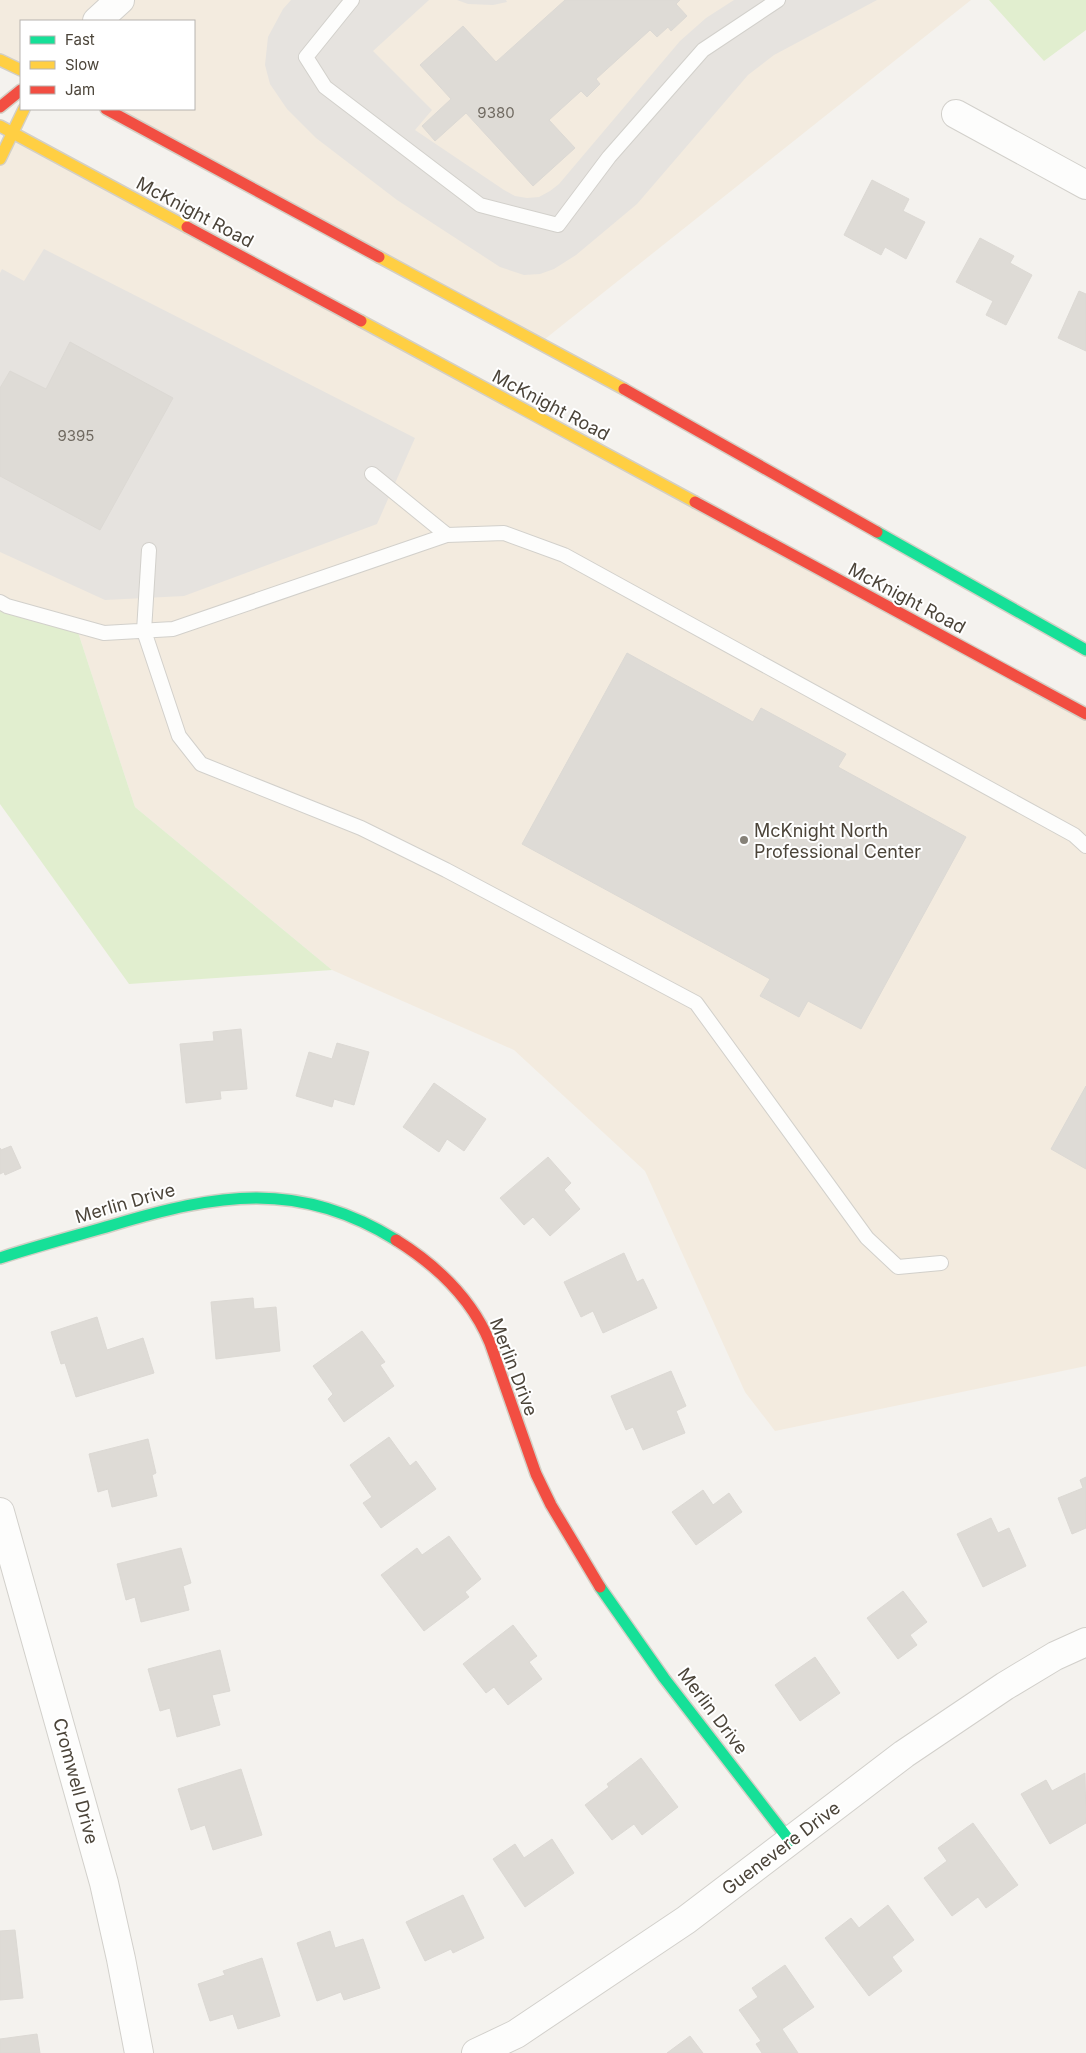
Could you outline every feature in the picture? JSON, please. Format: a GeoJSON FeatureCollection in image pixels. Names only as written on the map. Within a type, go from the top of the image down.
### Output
{"type":"FeatureCollection","features":[{"type":"Feature","properties":{"kind":"main road"},"geometry":{"type":"LineString","coordinates":[[0,60],[20,70]]}},
{"type":"Feature","properties":{"kind":"main road"},"geometry":{"type":"LineString","coordinates":[[0,107],[20,91]]}},
{"type":"Feature","properties":{"kind":"main road"},"geometry":{"type":"LineString","coordinates":[[0,159],[14,134],[24,110]]}},
{"type":"Feature","properties":{"kind":"main road"},"geometry":{"type":"LineString","coordinates":[[108,110],[680,420],[1086,650]]}},
{"type":"Feature","properties":{"kind":"main road","name":"McKnight Road"},"geometry":{"type":"LineString","coordinates":[[0,126],[1086,714]]}},
{"type":"Feature","properties":{"kind":"main road","name":"Merlin Drive"},"geometry":{"type":"LineString","coordinates":[[0,1258],[196,1202],[246,1196],[286,1199],[326,1208],[357,1219],[390,1235],[424,1258],[457,1289],[481,1323],[530,1457],[549,1502],[570,1538],[635,1637],[790,1841]]}},
{"type":"Feature","properties":{"kind":"street"},"geometry":{"type":"LineString","coordinates":[[98,20],[120,0]]}},
{"type":"Feature","properties":{"kind":"street"},"geometry":{"type":"LineString","coordinates":[[956,114],[1086,185]]}},
{"type":"Feature","properties":{"kind":"street","name":"Cromwell Drive"},"geometry":{"type":"LineString","coordinates":[[0,1512],[104,1883],[139,2053]]}},
{"type":"Feature","properties":{"kind":"street","name":"Guenevere Drive"},"geometry":{"type":"LineString","coordinates":[[476,2053],[516,2034],[626,1962],[686,1920],[904,1754],[1005,1686],[1055,1656],[1086,1642]]}},
{"type":"Feature","properties":{"kind":"lane"},"geometry":{"type":"LineString","coordinates":[[352,0],[306,57],[325,87],[480,205],[558,225],[609,157],[703,50],[778,0]]}},
{"type":"Feature","properties":{"kind":"lane"},"geometry":{"type":"LineString","coordinates":[[372,474],[446,535]]}},
{"type":"Feature","properties":{"kind":"lane"},"geometry":{"type":"LineString","coordinates":[[0,602],[7,606],[104,633],[173,629],[446,535],[504,533],[564,555],[1074,835],[1086,846]]}},
{"type":"Feature","properties":{"kind":"lane"},"geometry":{"type":"LineString","coordinates":[[149,550],[144,631],[178,736],[201,764],[378,836],[446,870],[696,1003],[867,1238],[898,1267],[941,1264]]}},
{"type":"Feature","properties":{"kind":"shaded area"},"geometry":{"type":"Polygon","coordinates":[[[0,0],[971,0],[540,343],[108,110],[195,110],[195,20],[20,20],[20,70],[0,60],[0,0]]]}},
{"type":"Feature","properties":{"kind":"shaded area"},"geometry":{"type":"Polygon","coordinates":[[[291,0],[429,0],[373,51],[432,110],[415,130],[504,190],[515,196],[527,198],[539,197],[559,184],[680,41],[706,18],[734,0],[877,0],[774,55],[748,75],[637,204],[576,255],[554,269],[540,274],[524,275],[500,267],[397,200],[316,138],[287,109],[270,84],[265,65],[268,37],[283,9],[291,0]]]}},
{"type":"Feature","properties":{"kind":"shaded area"},"geometry":{"type":"Polygon","coordinates":[[[457,0],[506,0],[507,2],[493,5],[468,4],[457,0]]]}},
{"type":"Feature","properties":{"kind":"shaded area"},"geometry":{"type":"Polygon","coordinates":[[[14,134],[1086,714],[1086,1366],[775,1431],[745,1392],[645,1171],[514,1050],[332,970],[135,807],[76,626],[0,602],[0,159],[14,134]]]}},
{"type":"Feature","properties":{"kind":"shaded area"},"geometry":{"type":"Polygon","coordinates":[[[44,249],[415,438],[377,524],[184,596],[105,600],[0,552],[0,273],[2,269],[24,281],[44,249]]]}},
{"type":"Feature","properties":{"kind":"green space"},"geometry":{"type":"Polygon","coordinates":[[[989,0],[1086,0],[1086,30],[1044,61],[989,0]]]}},
{"type":"Feature","properties":{"kind":"green space"},"geometry":{"type":"Polygon","coordinates":[[[0,602],[76,626],[135,807],[332,970],[129,984],[0,804],[0,602]]]}},
{"type":"Feature","properties":{"kind":"building"},"geometry":{"type":"Polygon","coordinates":[[[565,0],[680,0],[676,4],[687,16],[671,31],[668,27],[657,37],[650,30],[596,79],[600,84],[587,97],[581,91],[549,120],[575,148],[533,186],[466,113],[435,141],[422,126],[451,99],[420,65],[463,26],[496,62],[565,0]]]}},
{"type":"Feature","properties":{"kind":"building"},"geometry":{"type":"Polygon","coordinates":[[[872,180],[909,199],[903,211],[925,222],[906,259],[885,247],[881,255],[844,235],[872,180]]]}},
{"type":"Feature","properties":{"kind":"building"},"geometry":{"type":"Polygon","coordinates":[[[980,238],[1014,256],[1010,263],[1032,275],[1006,325],[986,315],[993,301],[956,282],[980,238]]]}},
{"type":"Feature","properties":{"kind":"building"},"geometry":{"type":"Polygon","coordinates":[[[1079,291],[1086,294],[1086,351],[1058,338],[1079,291]]]}},
{"type":"Feature","properties":{"kind":"building"},"geometry":{"type":"Polygon","coordinates":[[[70,342],[173,398],[100,530],[0,476],[0,388],[10,371],[46,389],[70,342]]]}},
{"type":"Feature","properties":{"kind":"building","name":"McKnight North Professional Center"},"geometry":{"type":"Polygon","coordinates":[[[627,653],[753,722],[761,708],[846,754],[838,767],[966,837],[861,1029],[808,1001],[799,1017],[760,996],[770,979],[522,844],[627,653]]]}},
{"type":"Feature","properties":{"kind":"building"},"geometry":{"type":"Polygon","coordinates":[[[241,1029],[247,1089],[220,1091],[221,1099],[186,1103],[180,1044],[214,1041],[213,1032],[241,1029]]]}},
{"type":"Feature","properties":{"kind":"building"},"geometry":{"type":"Polygon","coordinates":[[[337,1043],[369,1052],[354,1105],[334,1099],[332,1107],[296,1096],[309,1052],[332,1059],[337,1043]]]}},
{"type":"Feature","properties":{"kind":"building"},"geometry":{"type":"Polygon","coordinates":[[[434,1083],[486,1119],[464,1151],[447,1139],[439,1152],[403,1127],[434,1083]]]}},
{"type":"Feature","properties":{"kind":"building"},"geometry":{"type":"Polygon","coordinates":[[[1086,1086],[1086,1169],[1051,1149],[1086,1086]]]}},
{"type":"Feature","properties":{"kind":"building"},"geometry":{"type":"Polygon","coordinates":[[[11,1146],[21,1168],[5,1175],[4,1172],[0,1174],[0,1148],[1,1150],[11,1146]]]}},
{"type":"Feature","properties":{"kind":"building"},"geometry":{"type":"Polygon","coordinates":[[[548,1157],[571,1183],[564,1190],[580,1209],[550,1236],[533,1217],[524,1225],[500,1198],[548,1157]]]}},
{"type":"Feature","properties":{"kind":"building"},"geometry":{"type":"Polygon","coordinates":[[[624,1253],[637,1282],[643,1279],[657,1308],[603,1333],[593,1311],[581,1317],[564,1282],[624,1253]]]}},
{"type":"Feature","properties":{"kind":"building"},"geometry":{"type":"Polygon","coordinates":[[[253,1298],[254,1309],[276,1307],[280,1351],[216,1359],[211,1302],[253,1298]]]}},
{"type":"Feature","properties":{"kind":"building"},"geometry":{"type":"Polygon","coordinates":[[[97,1317],[107,1350],[143,1338],[154,1373],[76,1397],[65,1363],[61,1364],[51,1332],[97,1317]]]}},
{"type":"Feature","properties":{"kind":"building"},"geometry":{"type":"Polygon","coordinates":[[[362,1331],[385,1362],[380,1365],[394,1386],[344,1422],[328,1399],[333,1394],[313,1366],[362,1331]]]}},
{"type":"Feature","properties":{"kind":"building"},"geometry":{"type":"Polygon","coordinates":[[[671,1371],[686,1406],[676,1411],[685,1433],[643,1450],[633,1427],[626,1430],[611,1396],[671,1371]]]}},
{"type":"Feature","properties":{"kind":"building"},"geometry":{"type":"Polygon","coordinates":[[[389,1437],[410,1466],[416,1461],[436,1489],[381,1528],[363,1503],[372,1497],[350,1465],[389,1437]]]}},
{"type":"Feature","properties":{"kind":"building"},"geometry":{"type":"Polygon","coordinates":[[[148,1439],[156,1473],[152,1475],[157,1496],[112,1507],[108,1489],[98,1492],[89,1454],[148,1439]]]}},
{"type":"Feature","properties":{"kind":"building"},"geometry":{"type":"Polygon","coordinates":[[[1086,1477],[1086,1528],[1072,1534],[1058,1498],[1083,1488],[1080,1480],[1086,1477]]]}},
{"type":"Feature","properties":{"kind":"building"},"geometry":{"type":"Polygon","coordinates":[[[703,1490],[713,1505],[729,1493],[742,1512],[696,1545],[672,1512],[703,1490]]]}},
{"type":"Feature","properties":{"kind":"building"},"geometry":{"type":"Polygon","coordinates":[[[991,1518],[998,1533],[1009,1528],[1026,1566],[983,1587],[957,1534],[991,1518]]]}},
{"type":"Feature","properties":{"kind":"building"},"geometry":{"type":"Polygon","coordinates":[[[449,1536],[481,1579],[465,1592],[469,1597],[424,1631],[381,1575],[417,1548],[422,1555],[449,1536]]]}},
{"type":"Feature","properties":{"kind":"building"},"geometry":{"type":"Polygon","coordinates":[[[181,1548],[191,1583],[183,1586],[189,1610],[141,1622],[135,1597],[126,1600],[117,1564],[181,1548]]]}},
{"type":"Feature","properties":{"kind":"building"},"geometry":{"type":"Polygon","coordinates":[[[903,1591],[927,1622],[910,1635],[917,1645],[898,1659],[867,1618],[903,1591]]]}},
{"type":"Feature","properties":{"kind":"building"},"geometry":{"type":"Polygon","coordinates":[[[513,1625],[537,1656],[529,1662],[542,1679],[508,1705],[494,1687],[486,1693],[463,1664],[513,1625]]]}},
{"type":"Feature","properties":{"kind":"building"},"geometry":{"type":"Polygon","coordinates":[[[220,1650],[230,1691],[212,1695],[220,1725],[177,1737],[170,1708],[160,1711],[148,1669],[220,1650]]]}},
{"type":"Feature","properties":{"kind":"building"},"geometry":{"type":"Polygon","coordinates":[[[815,1657],[840,1693],[800,1721],[775,1685],[815,1657]]]}},
{"type":"Feature","properties":{"kind":"building"},"geometry":{"type":"Polygon","coordinates":[[[641,1758],[678,1807],[642,1835],[634,1824],[612,1840],[585,1805],[609,1787],[607,1784],[641,1758]]]}},
{"type":"Feature","properties":{"kind":"building"},"geometry":{"type":"Polygon","coordinates":[[[241,1769],[262,1835],[213,1850],[205,1825],[191,1830],[178,1789],[241,1769]]]}},
{"type":"Feature","properties":{"kind":"building"},"geometry":{"type":"Polygon","coordinates":[[[1085,1773],[1086,1823],[1050,1844],[1021,1794],[1046,1780],[1052,1791],[1085,1773]]]}},
{"type":"Feature","properties":{"kind":"building"},"geometry":{"type":"Polygon","coordinates":[[[973,1823],[1018,1885],[986,1908],[978,1897],[952,1916],[924,1878],[947,1861],[938,1848],[973,1823]]]}},
{"type":"Feature","properties":{"kind":"building"},"geometry":{"type":"Polygon","coordinates":[[[552,1839],[574,1873],[525,1907],[493,1859],[515,1844],[524,1858],[552,1839]]]}},
{"type":"Feature","properties":{"kind":"building"},"geometry":{"type":"Polygon","coordinates":[[[463,1895],[484,1938],[453,1953],[451,1949],[425,1961],[406,1922],[463,1895]]]}},
{"type":"Feature","properties":{"kind":"building"},"geometry":{"type":"Polygon","coordinates":[[[888,1905],[914,1940],[892,1957],[902,1971],[869,1996],[825,1938],[851,1918],[859,1928],[888,1905]]]}},
{"type":"Feature","properties":{"kind":"building"},"geometry":{"type":"Polygon","coordinates":[[[15,1930],[23,1998],[0,2000],[0,1931],[15,1930]]]}},
{"type":"Feature","properties":{"kind":"building"},"geometry":{"type":"Polygon","coordinates":[[[330,1931],[335,1948],[363,1939],[380,1988],[344,2000],[341,1992],[317,2001],[297,1943],[330,1931]]]}},
{"type":"Feature","properties":{"kind":"building"},"geometry":{"type":"Polygon","coordinates":[[[262,1958],[280,2016],[238,2029],[233,2014],[210,2021],[198,1984],[225,1975],[223,1971],[262,1958]]]}},
{"type":"Feature","properties":{"kind":"building"},"geometry":{"type":"Polygon","coordinates":[[[785,1965],[814,2007],[782,2029],[798,2053],[762,2053],[756,2044],[761,2041],[739,2010],[758,1997],[752,1988],[785,1965]]]}},
{"type":"Feature","properties":{"kind":"building"},"geometry":{"type":"Polygon","coordinates":[[[37,2034],[40,2053],[0,2053],[0,2039],[37,2034]]]}},
{"type":"Feature","properties":{"kind":"building"},"geometry":{"type":"Polygon","coordinates":[[[690,2036],[703,2053],[667,2053],[690,2036]]]}},
{"type":"Feature","properties":{"kind":"traffic: fast"},"geometry":{"type":"LineString","coordinates":[[877,532],[1086,650]]}},
{"type":"Feature","properties":{"kind":"traffic: fast"},"geometry":{"type":"LineString","coordinates":[[0,1258],[151,1214],[222,1200],[257,1198],[291,1200],[325,1208],[360,1221],[396,1240]]}},
{"type":"Feature","properties":{"kind":"traffic: fast"},"geometry":{"type":"LineString","coordinates":[[600,1587],[664,1678],[790,1841]]}},
{"type":"Feature","properties":{"kind":"traffic: slow"},"geometry":{"type":"LineString","coordinates":[[0,60],[20,70]]}},
{"type":"Feature","properties":{"kind":"traffic: slow"},"geometry":{"type":"LineString","coordinates":[[0,159],[24,110]]}},
{"type":"Feature","properties":{"kind":"traffic: slow"},"geometry":{"type":"LineString","coordinates":[[0,126],[187,227]]}},
{"type":"Feature","properties":{"kind":"traffic: slow"},"geometry":{"type":"LineString","coordinates":[[379,257],[624,389]]}},
{"type":"Feature","properties":{"kind":"traffic: slow"},"geometry":{"type":"LineString","coordinates":[[361,321],[695,502]]}},
{"type":"Feature","properties":{"kind":"traffic: jam"},"geometry":{"type":"LineString","coordinates":[[0,107],[20,91]]}},
{"type":"Feature","properties":{"kind":"traffic: jam"},"geometry":{"type":"LineString","coordinates":[[108,110],[379,257]]}},
{"type":"Feature","properties":{"kind":"traffic: jam"},"geometry":{"type":"LineString","coordinates":[[187,227],[361,321]]}},
{"type":"Feature","properties":{"kind":"traffic: jam"},"geometry":{"type":"LineString","coordinates":[[624,389],[877,532]]}},
{"type":"Feature","properties":{"kind":"traffic: jam"},"geometry":{"type":"LineString","coordinates":[[695,502],[1086,714]]}},
{"type":"Feature","properties":{"kind":"traffic: jam"},"geometry":{"type":"LineString","coordinates":[[396,1240],[425,1260],[451,1284],[463,1298],[482,1327],[490,1343],[536,1474],[551,1505],[600,1587]]}},
{"type":"Feature","properties":{"kind":"place","name":"McKnight North Professional Center"},"geometry":{"type":"Point","coordinates":[744,840]}}]}
